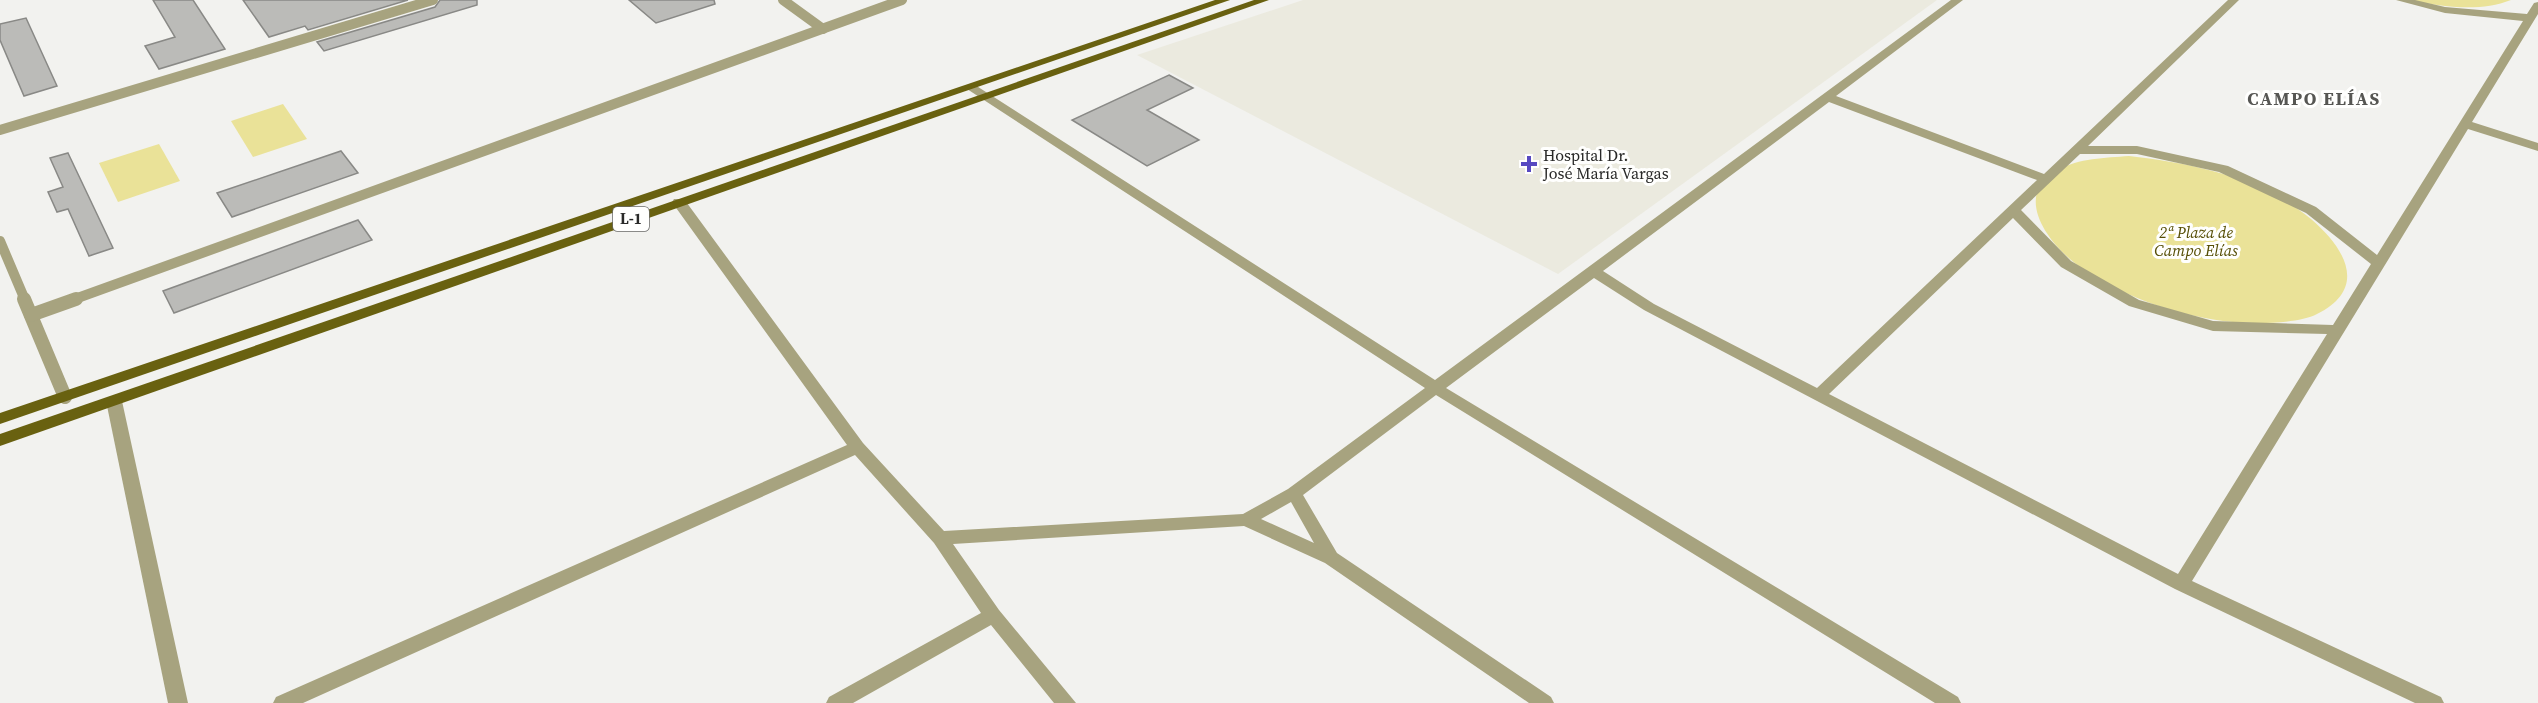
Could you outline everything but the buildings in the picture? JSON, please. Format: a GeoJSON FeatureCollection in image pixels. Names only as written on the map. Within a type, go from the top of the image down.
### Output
{"type":"FeatureCollection","features":[{"type":"Feature","properties":{"kind":"main road","name":"L-1"},"geometry":{"type":"LineString","coordinates":[[0,419],[1225,0]]}},
{"type":"Feature","properties":{"kind":"main road","name":"L-1"},"geometry":{"type":"LineString","coordinates":[[0,440],[1264,0]]}},
{"type":"Feature","properties":{"kind":"street"},"geometry":{"type":"LineString","coordinates":[[940,538],[1246,520],[1294,493],[1437,389],[1958,0]]}},
{"type":"Feature","properties":{"kind":"street"},"geometry":{"type":"LineString","coordinates":[[1820,394],[2234,0]]}},
{"type":"Feature","properties":{"kind":"street"},"geometry":{"type":"LineString","coordinates":[[2401,0],[2445,9],[2534,11]]}},
{"type":"Feature","properties":{"kind":"street"},"geometry":{"type":"LineString","coordinates":[[2181,584],[2534,11]]}},
{"type":"Feature","properties":{"kind":"street"},"geometry":{"type":"LineString","coordinates":[[971,87],[1437,389],[1951,703]]}},
{"type":"Feature","properties":{"kind":"street"},"geometry":{"type":"LineString","coordinates":[[1828,97],[2045,179]]}},
{"type":"Feature","properties":{"kind":"street"},"geometry":{"type":"LineString","coordinates":[[2465,124],[2538,147]]}},
{"type":"Feature","properties":{"kind":"street"},"geometry":{"type":"LineString","coordinates":[[2077,150],[2137,150],[2223,169],[2311,210],[2379,264]]}},
{"type":"Feature","properties":{"kind":"street"},"geometry":{"type":"LineString","coordinates":[[679,202],[857,447],[940,538],[993,615],[1066,703]]}},
{"type":"Feature","properties":{"kind":"street"},"geometry":{"type":"LineString","coordinates":[[2013,210],[2067,264],[2134,303],[2213,326],[2338,330]]}},
{"type":"Feature","properties":{"kind":"street"},"geometry":{"type":"LineString","coordinates":[[1593,271],[1649,307],[1820,394],[2181,584],[2434,703]]}},
{"type":"Feature","properties":{"kind":"street"},"geometry":{"type":"LineString","coordinates":[[114,401],[178,703]]}},
{"type":"Feature","properties":{"kind":"street"},"geometry":{"type":"LineString","coordinates":[[283,703],[857,447]]}},
{"type":"Feature","properties":{"kind":"street"},"geometry":{"type":"LineString","coordinates":[[1294,493],[1331,558]]}},
{"type":"Feature","properties":{"kind":"street"},"geometry":{"type":"LineString","coordinates":[[1246,520],[1331,558],[1544,703]]}},
{"type":"Feature","properties":{"kind":"street"},"geometry":{"type":"LineString","coordinates":[[836,703],[993,615]]}},
{"type":"Feature","properties":{"kind":"lane"},"geometry":{"type":"LineString","coordinates":[[0,130],[433,0]]}},
{"type":"Feature","properties":{"kind":"lane"},"geometry":{"type":"LineString","coordinates":[[783,0],[823,29]]}},
{"type":"Feature","properties":{"kind":"lane"},"geometry":{"type":"LineString","coordinates":[[31,315],[902,0]]}},
{"type":"Feature","properties":{"kind":"lane"},"geometry":{"type":"LineString","coordinates":[[0,241],[65,397]]}},
{"type":"Feature","properties":{"kind":"shaded area","name":"Hospital Dr. José María Vargas"},"geometry":{"type":"Polygon","coordinates":[[[1303,0],[1937,0],[1558,274],[1137,55],[1303,0]]]}},
{"type":"Feature","properties":{"kind":"green space"},"geometry":{"type":"Polygon","coordinates":[[[2407,0],[2511,0],[2473,7],[2446,6],[2407,0]]]}},
{"type":"Feature","properties":{"kind":"green space"},"geometry":{"type":"Polygon","coordinates":[[[283,104],[307,139],[253,157],[231,121],[283,104]]]}},
{"type":"Feature","properties":{"kind":"green space"},"geometry":{"type":"Polygon","coordinates":[[[159,144],[180,181],[118,202],[99,163],[159,144]]]}},
{"type":"Feature","properties":{"kind":"green space","name":"2ª Plaza de Campo Elías"},"geometry":{"type":"Polygon","coordinates":[[[2129,156],[2177,163],[2224,174],[2270,192],[2291,205],[2323,230],[2342,255],[2347,280],[2343,292],[2333,304],[2308,318],[2271,323],[2233,322],[2184,314],[2146,302],[2092,275],[2065,255],[2045,231],[2036,204],[2037,192],[2044,180],[2066,166],[2092,159],[2129,156]]]}},
{"type":"Feature","properties":{"kind":"place","name":"Hospital Dr. José María Vargas"},"geometry":{"type":"Point","coordinates":[1529,164]}},
{"type":"Feature","properties":{"kind":"district","name":"CAMPO ELÍAS"},"geometry":{"type":"Point","coordinates":[2314,99]}}]}
